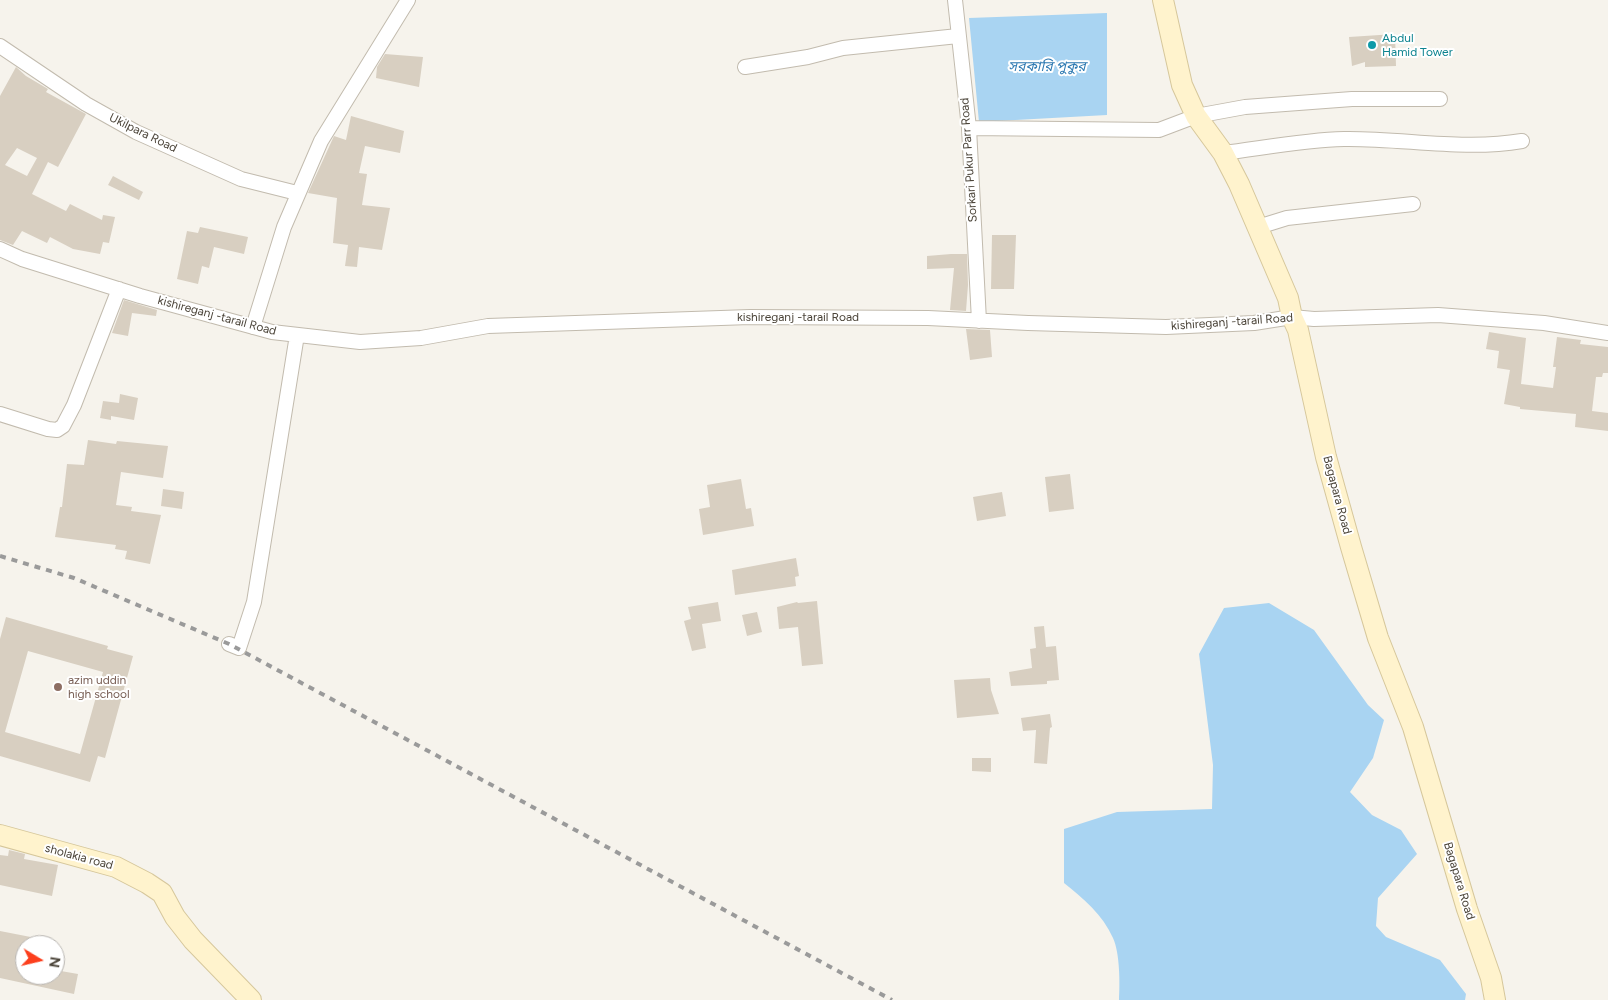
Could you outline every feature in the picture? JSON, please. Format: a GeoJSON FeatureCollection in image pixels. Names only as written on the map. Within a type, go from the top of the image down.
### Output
{"type":"FeatureCollection","features":[{"type":"Feature","properties":{"kind":"street"},"geometry":{"type":"LineString","coordinates":[[253,327],[284,227],[320,141],[408,0]]}},
{"type":"Feature","properties":{"kind":"street","name":"Sorkari Pukur Parr Road"},"geometry":{"type":"LineString","coordinates":[[955,0],[969,128],[979,321]]}},
{"type":"Feature","properties":{"kind":"street","name":"Bagapara Road"},"geometry":{"type":"LineString","coordinates":[[1163,0],[1182,85],[1196,116],[1223,154],[1258,227],[1288,298],[1292,317],[1298,330],[1326,457],[1375,628],[1413,727],[1467,909],[1491,978],[1495,1000]]}},
{"type":"Feature","properties":{"kind":"street"},"geometry":{"type":"LineString","coordinates":[[745,67],[808,57],[843,48],[958,36]]}},
{"type":"Feature","properties":{"kind":"street","name":"Ukilpara Road"},"geometry":{"type":"LineString","coordinates":[[0,46],[86,104],[136,132],[241,179],[297,193]]}},
{"type":"Feature","properties":{"kind":"street"},"geometry":{"type":"LineString","coordinates":[[969,128],[1160,130],[1196,116],[1265,106],[1352,100],[1440,99]]}},
{"type":"Feature","properties":{"kind":"street"},"geometry":{"type":"LineString","coordinates":[[1223,154],[1344,139],[1456,145],[1500,145],[1522,141]]}},
{"type":"Feature","properties":{"kind":"street"},"geometry":{"type":"LineString","coordinates":[[1258,227],[1287,218],[1413,204]]}},
{"type":"Feature","properties":{"kind":"street","name":"kishireganj -tarail Road"},"geometry":{"type":"LineString","coordinates":[[0,249],[22,259],[119,289],[253,327],[297,335],[360,342],[421,338],[488,326],[750,317],[848,317],[1166,327],[1254,323],[1292,317],[1314,319],[1438,315],[1544,323],[1608,333]]}},
{"type":"Feature","properties":{"kind":"street"},"geometry":{"type":"LineString","coordinates":[[0,414],[48,429],[57,430],[63,426],[74,405],[119,289]]}},
{"type":"Feature","properties":{"kind":"street"},"geometry":{"type":"LineString","coordinates":[[229,644],[239,648],[254,602],[297,335]]}},
{"type":"Feature","properties":{"kind":"street","name":"sholakia road"},"geometry":{"type":"LineString","coordinates":[[0,834],[116,867],[147,883],[162,893],[175,917],[193,940],[251,1000]]}},
{"type":"Feature","properties":{"kind":"water","name":"সরকারি পুকুর"},"geometry":{"type":"Polygon","coordinates":[[[1107,13],[1107,115],[979,122],[969,18],[1107,13]]]}},
{"type":"Feature","properties":{"kind":"water"},"geometry":{"type":"Polygon","coordinates":[[[1269,603],[1314,630],[1368,705],[1384,720],[1373,758],[1350,792],[1372,815],[1401,830],[1417,854],[1378,898],[1376,926],[1386,937],[1440,960],[1466,994],[1465,1000],[1119,1000],[1118,960],[1113,938],[1098,914],[1064,883],[1064,829],[1117,812],[1212,809],[1213,765],[1199,654],[1224,608],[1269,603]]]}},
{"type":"Feature","properties":{"kind":"building","name":"Abdul Hamid Tower"},"geometry":{"type":"Polygon","coordinates":[[[1395,34],[1396,66],[1365,67],[1365,62],[1352,66],[1349,37],[1395,34]]]}},
{"type":"Feature","properties":{"kind":"building"},"geometry":{"type":"Polygon","coordinates":[[[385,54],[423,57],[419,87],[376,78],[377,67],[385,54]]]}},
{"type":"Feature","properties":{"kind":"building"},"geometry":{"type":"Polygon","coordinates":[[[16,67],[26,76],[48,89],[46,92],[86,114],[58,167],[48,162],[32,194],[66,211],[70,204],[102,220],[103,215],[115,217],[109,243],[103,242],[100,254],[73,249],[50,237],[47,243],[22,231],[13,245],[0,240],[0,96],[16,67]],[[17,148],[5,165],[27,176],[37,158],[17,148]]]}},
{"type":"Feature","properties":{"kind":"building"},"geometry":{"type":"Polygon","coordinates":[[[351,116],[404,131],[400,153],[365,146],[359,173],[367,174],[362,205],[390,208],[382,250],[359,247],[357,267],[345,266],[348,245],[333,243],[337,198],[308,193],[334,136],[346,140],[351,116]]]}},
{"type":"Feature","properties":{"kind":"building"},"geometry":{"type":"Polygon","coordinates":[[[113,176],[143,192],[139,200],[108,185],[113,176]]]}},
{"type":"Feature","properties":{"kind":"building"},"geometry":{"type":"Polygon","coordinates":[[[200,227],[248,237],[244,254],[214,247],[209,268],[202,266],[198,284],[177,279],[187,231],[198,233],[200,227]]]}},
{"type":"Feature","properties":{"kind":"building"},"geometry":{"type":"Polygon","coordinates":[[[992,235],[1016,235],[1014,289],[991,289],[992,235]]]}},
{"type":"Feature","properties":{"kind":"building"},"geometry":{"type":"Polygon","coordinates":[[[967,254],[968,285],[966,311],[950,310],[954,268],[927,269],[927,256],[967,254]]]}},
{"type":"Feature","properties":{"kind":"building"},"geometry":{"type":"Polygon","coordinates":[[[124,300],[157,310],[156,316],[132,313],[128,336],[112,333],[124,300]]]}},
{"type":"Feature","properties":{"kind":"building"},"geometry":{"type":"Polygon","coordinates":[[[966,329],[990,330],[992,357],[970,360],[966,329]]]}},
{"type":"Feature","properties":{"kind":"building"},"geometry":{"type":"Polygon","coordinates":[[[1489,332],[1526,338],[1521,384],[1553,388],[1556,367],[1553,367],[1557,337],[1581,340],[1580,344],[1608,347],[1608,373],[1603,373],[1602,377],[1596,377],[1592,411],[1608,413],[1608,431],[1575,427],[1576,414],[1520,409],[1520,407],[1504,404],[1510,370],[1497,368],[1499,351],[1486,349],[1489,332]]]}},
{"type":"Feature","properties":{"kind":"building"},"geometry":{"type":"Polygon","coordinates":[[[120,394],[138,398],[134,420],[111,416],[111,420],[100,418],[103,401],[119,403],[120,394]]]}},
{"type":"Feature","properties":{"kind":"building"},"geometry":{"type":"Polygon","coordinates":[[[88,440],[116,444],[117,441],[168,446],[163,478],[121,472],[116,505],[132,507],[131,511],[161,515],[150,564],[125,559],[127,551],[115,549],[116,545],[55,537],[60,507],[62,507],[67,464],[84,465],[88,440]]]}},
{"type":"Feature","properties":{"kind":"building"},"geometry":{"type":"Polygon","coordinates":[[[1070,474],[1074,509],[1049,512],[1045,477],[1070,474]]]}},
{"type":"Feature","properties":{"kind":"building"},"geometry":{"type":"Polygon","coordinates":[[[741,479],[746,509],[751,508],[754,526],[703,535],[699,509],[710,507],[707,485],[741,479]]]}},
{"type":"Feature","properties":{"kind":"building"},"geometry":{"type":"Polygon","coordinates":[[[163,489],[184,492],[182,509],[161,506],[163,489]]]}},
{"type":"Feature","properties":{"kind":"building"},"geometry":{"type":"Polygon","coordinates":[[[1002,492],[1006,516],[977,521],[973,497],[1002,492]]]}},
{"type":"Feature","properties":{"kind":"building"},"geometry":{"type":"Polygon","coordinates":[[[796,558],[799,576],[795,577],[796,586],[735,595],[732,570],[796,558]]]}},
{"type":"Feature","properties":{"kind":"building"},"geometry":{"type":"Polygon","coordinates":[[[817,601],[823,664],[802,666],[798,627],[779,629],[777,607],[797,602],[817,601]]]}},
{"type":"Feature","properties":{"kind":"building"},"geometry":{"type":"Polygon","coordinates":[[[718,602],[721,621],[702,624],[706,648],[692,651],[684,621],[691,619],[688,607],[718,602]]]}},
{"type":"Feature","properties":{"kind":"building"},"geometry":{"type":"Polygon","coordinates":[[[757,612],[762,632],[747,636],[742,615],[757,612]]]}},
{"type":"Feature","properties":{"kind":"building"},"geometry":{"type":"Polygon","coordinates":[[[6,617],[108,646],[107,649],[133,656],[105,758],[98,756],[90,782],[0,756],[0,639],[6,617]],[[28,651],[5,732],[80,754],[103,672],[28,651]]]}},
{"type":"Feature","properties":{"kind":"building"},"geometry":{"type":"Polygon","coordinates":[[[1044,626],[1046,647],[1056,646],[1059,680],[1047,681],[1047,684],[1011,686],[1009,672],[1032,668],[1030,649],[1036,648],[1034,627],[1044,626]]]}},
{"type":"Feature","properties":{"kind":"building"},"geometry":{"type":"Polygon","coordinates":[[[990,678],[991,690],[999,714],[957,718],[954,680],[990,678]]]}},
{"type":"Feature","properties":{"kind":"building"},"geometry":{"type":"Polygon","coordinates":[[[1050,714],[1052,727],[1050,728],[1047,764],[1034,763],[1036,730],[1023,731],[1021,718],[1050,714]]]}},
{"type":"Feature","properties":{"kind":"building"},"geometry":{"type":"Polygon","coordinates":[[[972,758],[991,758],[991,772],[972,771],[972,758]]]}},
{"type":"Feature","properties":{"kind":"building"},"geometry":{"type":"Polygon","coordinates":[[[9,850],[25,854],[24,859],[58,865],[52,896],[0,885],[0,855],[8,856],[9,850]]]}},
{"type":"Feature","properties":{"kind":"building"},"geometry":{"type":"Polygon","coordinates":[[[0,931],[20,935],[15,935],[15,981],[0,978],[0,931]]]}},
{"type":"Feature","properties":{"kind":"building"},"geometry":{"type":"Polygon","coordinates":[[[65,972],[78,974],[74,994],[32,985],[65,985],[65,972]]]}},
{"type":"Feature","properties":{"kind":"railway"},"geometry":{"type":"LineString","coordinates":[[0,556],[74,578],[229,644],[892,1000]]}},
{"type":"Feature","properties":{"kind":"place","name":"Abdul Hamid Tower"},"geometry":{"type":"Point","coordinates":[1372,45]}},
{"type":"Feature","properties":{"kind":"place","name":"azim uddin high school"},"geometry":{"type":"Point","coordinates":[58,687]}}]}
